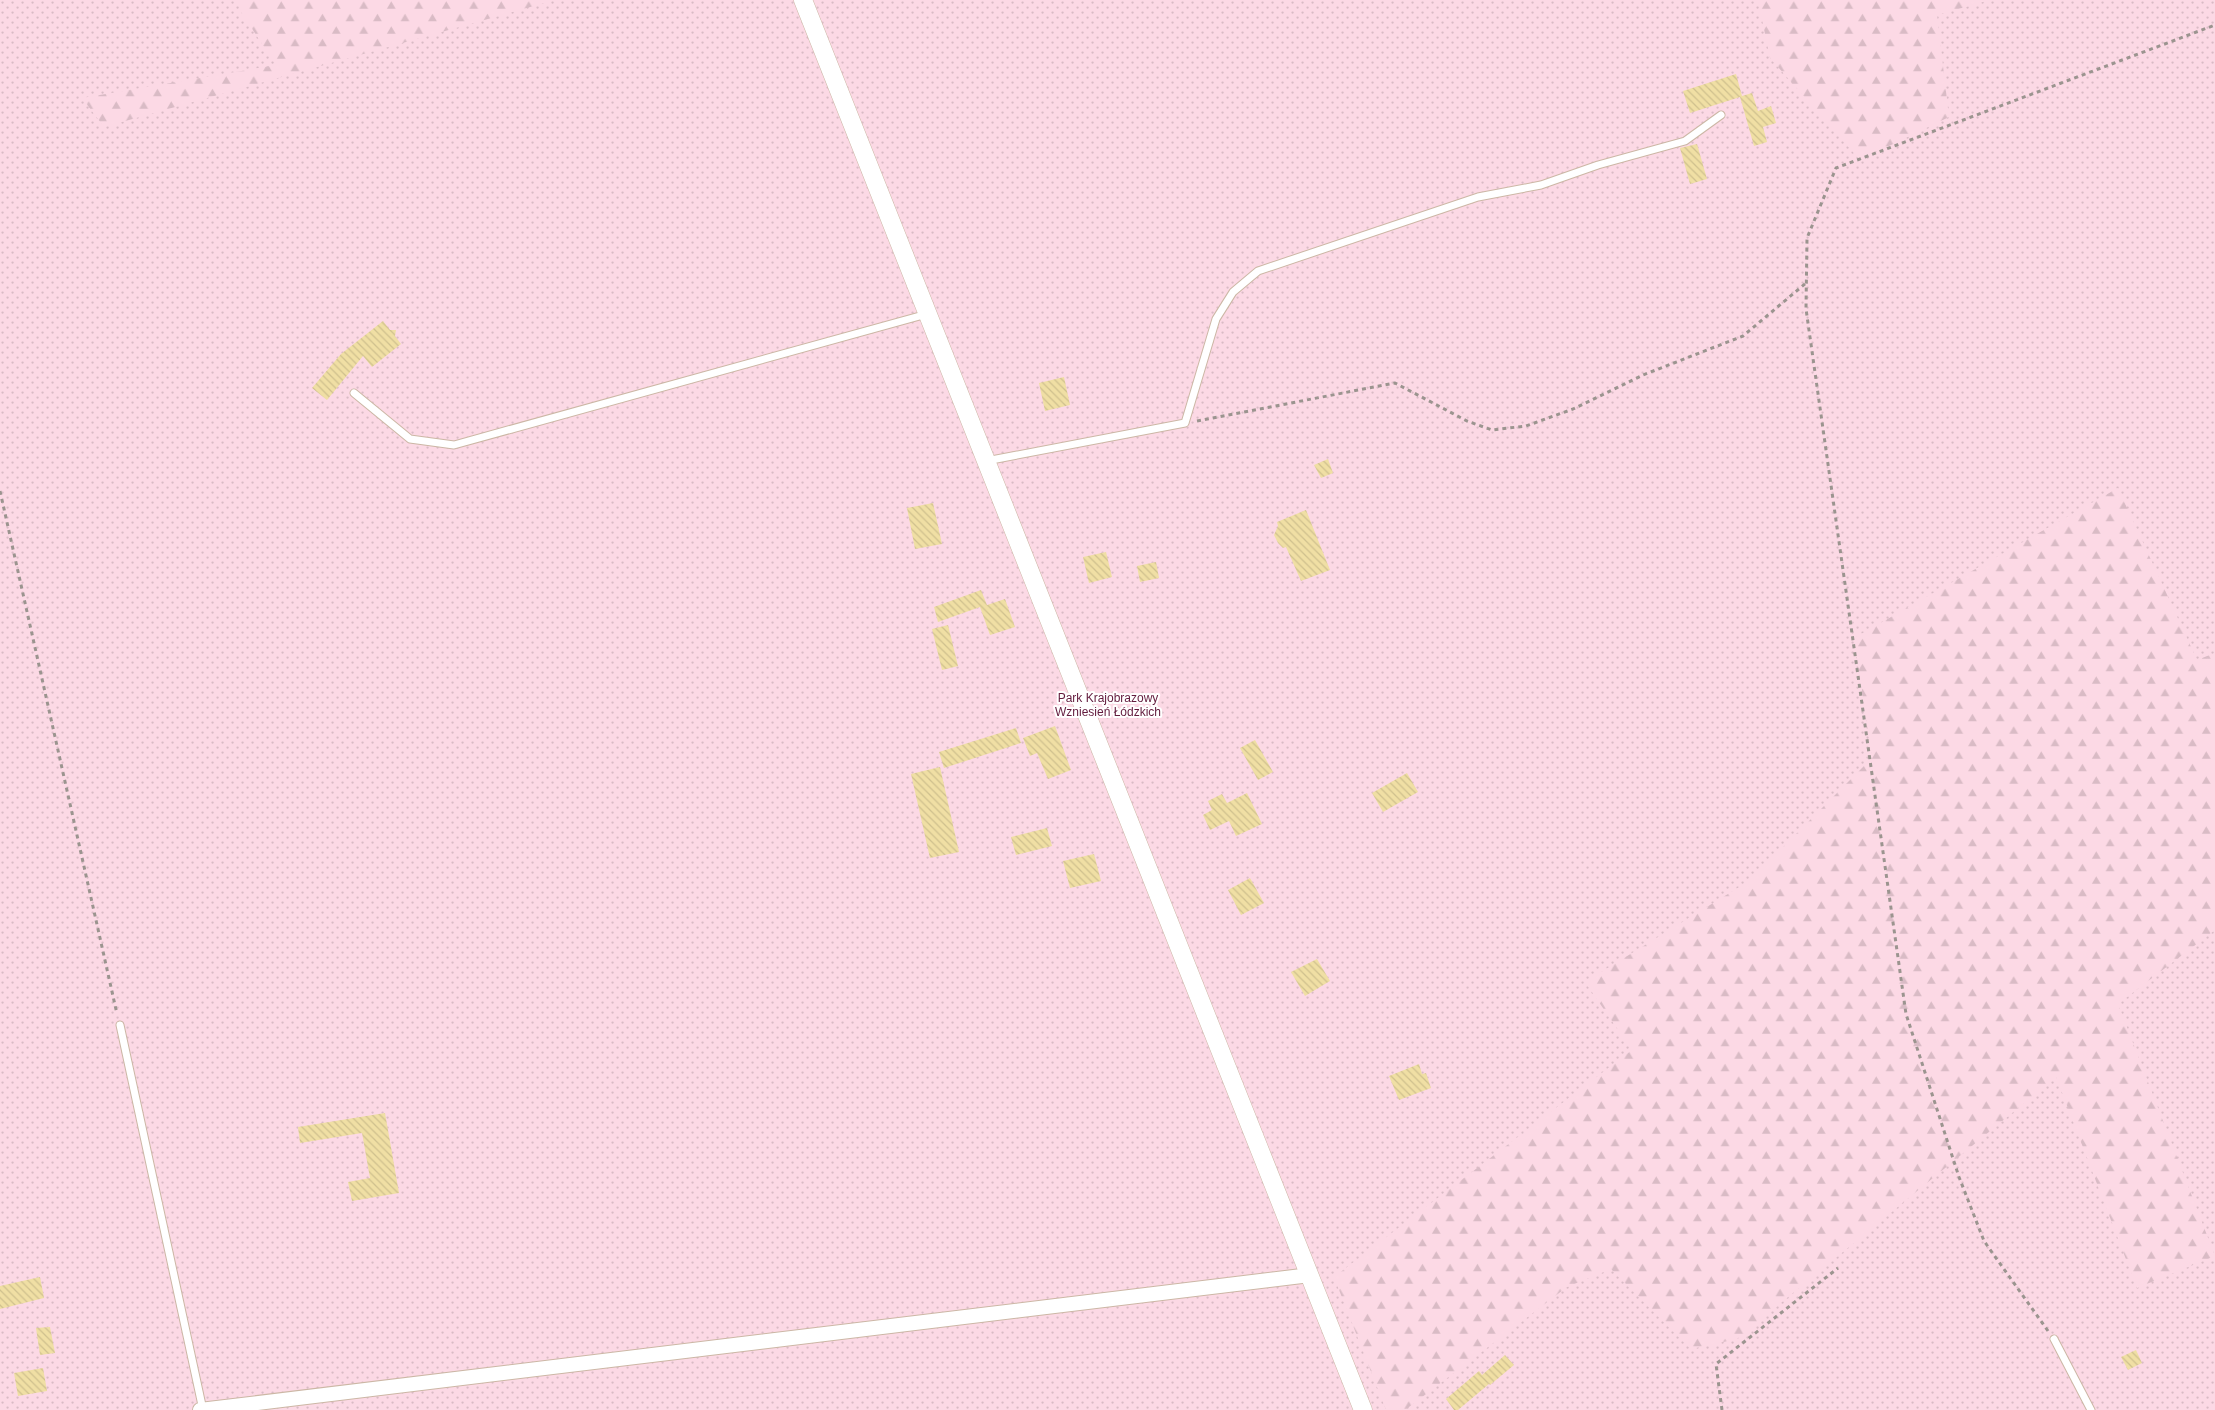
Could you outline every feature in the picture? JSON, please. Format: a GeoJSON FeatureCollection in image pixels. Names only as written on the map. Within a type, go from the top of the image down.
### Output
{"type":"FeatureCollection","features":[{"type":"Feature","properties":{"kind":"street"},"geometry":{"type":"LineString","coordinates":[[803,0],[1363,1410]]}},
{"type":"Feature","properties":{"kind":"street"},"geometry":{"type":"LineString","coordinates":[[202,1410],[1310,1275]]}},
{"type":"Feature","properties":{"kind":"lane"},"geometry":{"type":"LineString","coordinates":[[986,461],[1185,423],[1216,319],[1233,292],[1258,271],[1478,196],[1541,185],[1598,165],[1685,141],[1721,115]]}},
{"type":"Feature","properties":{"kind":"lane"},"geometry":{"type":"LineString","coordinates":[[354,393],[410,439],[454,445],[928,314]]}},
{"type":"Feature","properties":{"kind":"lane"},"geometry":{"type":"LineString","coordinates":[[120,1025],[202,1410]]}},
{"type":"Feature","properties":{"kind":"lane"},"geometry":{"type":"LineString","coordinates":[[2054,1339],[2090,1410]]}},
{"type":"Feature","properties":{"kind":"path"},"geometry":{"type":"LineString","coordinates":[[2054,1339],[1984,1241],[1959,1177],[1906,1014],[1806,309],[1806,238],[1836,168],[2215,25]]}},
{"type":"Feature","properties":{"kind":"path"},"geometry":{"type":"LineString","coordinates":[[1185,423],[1395,383],[1467,421],[1492,430],[1526,426],[1573,409],[1643,375],[1742,336],[1806,282]]}},
{"type":"Feature","properties":{"kind":"path"},"geometry":{"type":"LineString","coordinates":[[0,491],[120,1025]]}},
{"type":"Feature","properties":{"kind":"path"},"geometry":{"type":"LineString","coordinates":[[1722,1410],[1716,1364],[1838,1268]]}},
{"type":"Feature","properties":{"kind":"green space","name":"Park Krajobrazowy Wzniesień Łódzkich"},"geometry":{"type":"Polygon","coordinates":[[[0,0],[2215,0],[2215,1410],[0,1410],[0,0]]]}},
{"type":"Feature","properties":{"kind":"green space"},"geometry":{"type":"Polygon","coordinates":[[[238,0],[555,0],[104,127],[82,98],[276,65],[241,12],[238,0]]]}},
{"type":"Feature","properties":{"kind":"green space"},"geometry":{"type":"Polygon","coordinates":[[[1758,0],[1990,0],[1937,15],[1949,117],[1860,160],[1770,58],[1758,0]]]}},
{"type":"Feature","properties":{"kind":"green space"},"geometry":{"type":"Polygon","coordinates":[[[2118,488],[2197,660],[2215,653],[2215,930],[2118,1004],[2215,1256],[2137,1288],[2056,1077],[1737,1339],[1691,1349],[1611,1269],[1567,1287],[1405,1410],[1386,1410],[1334,1277],[1632,1050],[1585,982],[1749,881],[1872,758],[1854,638],[2118,488]]]}},
{"type":"Feature","properties":{"kind":"building"},"geometry":{"type":"Polygon","coordinates":[[[1736,74],[1742,96],[1752,93],[1758,111],[1771,106],[1776,123],[1763,127],[1767,142],[1754,146],[1740,97],[1690,113],[1683,91],[1736,74]]]}},
{"type":"Feature","properties":{"kind":"building"},"geometry":{"type":"Polygon","coordinates":[[[1697,144],[1707,179],[1690,184],[1680,148],[1697,144]]]}},
{"type":"Feature","properties":{"kind":"building"},"geometry":{"type":"Polygon","coordinates":[[[383,321],[390,330],[396,330],[395,336],[401,344],[372,367],[363,356],[327,400],[312,388],[341,354],[383,321]]]}},
{"type":"Feature","properties":{"kind":"building"},"geometry":{"type":"Polygon","coordinates":[[[1064,377],[1070,405],[1045,411],[1039,383],[1064,377]]]}},
{"type":"Feature","properties":{"kind":"building"},"geometry":{"type":"Polygon","coordinates":[[[1328,459],[1333,473],[1321,478],[1314,465],[1328,459]]]}},
{"type":"Feature","properties":{"kind":"building"},"geometry":{"type":"Polygon","coordinates":[[[933,503],[942,544],[915,549],[907,508],[933,503]]]}},
{"type":"Feature","properties":{"kind":"building"},"geometry":{"type":"Polygon","coordinates":[[[1306,510],[1330,570],[1301,581],[1286,547],[1283,548],[1278,543],[1274,535],[1278,526],[1277,522],[1306,510]]]}},
{"type":"Feature","properties":{"kind":"building"},"geometry":{"type":"Polygon","coordinates":[[[1106,552],[1112,577],[1089,583],[1083,557],[1106,552]]]}},
{"type":"Feature","properties":{"kind":"building"},"geometry":{"type":"Polygon","coordinates":[[[1156,562],[1159,578],[1140,582],[1137,566],[1156,562]]]}},
{"type":"Feature","properties":{"kind":"building"},"geometry":{"type":"Polygon","coordinates":[[[981,590],[987,605],[1005,599],[1015,627],[990,635],[980,607],[938,622],[934,607],[981,590]]]}},
{"type":"Feature","properties":{"kind":"building"},"geometry":{"type":"Polygon","coordinates":[[[948,625],[958,666],[942,670],[932,629],[948,625]]]}},
{"type":"Feature","properties":{"kind":"building"},"geometry":{"type":"Polygon","coordinates":[[[1055,726],[1071,770],[1048,779],[1037,753],[1030,756],[1023,738],[1055,726]]]}},
{"type":"Feature","properties":{"kind":"building"},"geometry":{"type":"Polygon","coordinates":[[[1016,728],[1021,743],[944,768],[939,752],[1016,728]]]}},
{"type":"Feature","properties":{"kind":"building"},"geometry":{"type":"Polygon","coordinates":[[[1255,740],[1273,772],[1258,780],[1240,748],[1255,740]]]}},
{"type":"Feature","properties":{"kind":"building"},"geometry":{"type":"Polygon","coordinates":[[[940,767],[959,852],[930,858],[911,774],[940,767]]]}},
{"type":"Feature","properties":{"kind":"building"},"geometry":{"type":"Polygon","coordinates":[[[1407,773],[1418,792],[1383,812],[1372,793],[1407,773]]]}},
{"type":"Feature","properties":{"kind":"building"},"geometry":{"type":"Polygon","coordinates":[[[1247,793],[1262,824],[1236,836],[1229,821],[1210,830],[1203,815],[1212,810],[1208,801],[1222,794],[1227,803],[1247,793]]]}},
{"type":"Feature","properties":{"kind":"building"},"geometry":{"type":"Polygon","coordinates":[[[1047,828],[1052,846],[1016,855],[1011,837],[1047,828]]]}},
{"type":"Feature","properties":{"kind":"building"},"geometry":{"type":"Polygon","coordinates":[[[1094,854],[1101,881],[1070,888],[1063,861],[1094,854]]]}},
{"type":"Feature","properties":{"kind":"building"},"geometry":{"type":"Polygon","coordinates":[[[1250,878],[1264,903],[1241,915],[1228,890],[1250,878]]]}},
{"type":"Feature","properties":{"kind":"building"},"geometry":{"type":"Polygon","coordinates":[[[1317,959],[1330,981],[1305,996],[1291,972],[1317,959]]]}},
{"type":"Feature","properties":{"kind":"building"},"geometry":{"type":"Polygon","coordinates":[[[1419,1064],[1422,1074],[1426,1073],[1431,1088],[1399,1100],[1389,1076],[1419,1064]]]}},
{"type":"Feature","properties":{"kind":"building"},"geometry":{"type":"Polygon","coordinates":[[[385,1113],[399,1193],[352,1201],[348,1182],[370,1178],[362,1133],[300,1143],[298,1127],[385,1113]]]}},
{"type":"Feature","properties":{"kind":"building"},"geometry":{"type":"Polygon","coordinates":[[[40,1277],[44,1298],[0,1309],[0,1286],[40,1277]]]}},
{"type":"Feature","properties":{"kind":"building"},"geometry":{"type":"Polygon","coordinates":[[[50,1327],[55,1353],[40,1355],[36,1328],[50,1327]]]}},
{"type":"Feature","properties":{"kind":"building"},"geometry":{"type":"Polygon","coordinates":[[[2136,1350],[2142,1363],[2128,1370],[2121,1357],[2136,1350]]]}},
{"type":"Feature","properties":{"kind":"building"},"geometry":{"type":"Polygon","coordinates":[[[1505,1355],[1514,1365],[1490,1385],[1486,1380],[1489,1384],[1458,1410],[1454,1410],[1446,1399],[1479,1371],[1482,1375],[1505,1355]]]}},
{"type":"Feature","properties":{"kind":"building"},"geometry":{"type":"Polygon","coordinates":[[[43,1368],[47,1391],[18,1396],[14,1373],[43,1368]]]}}]}
